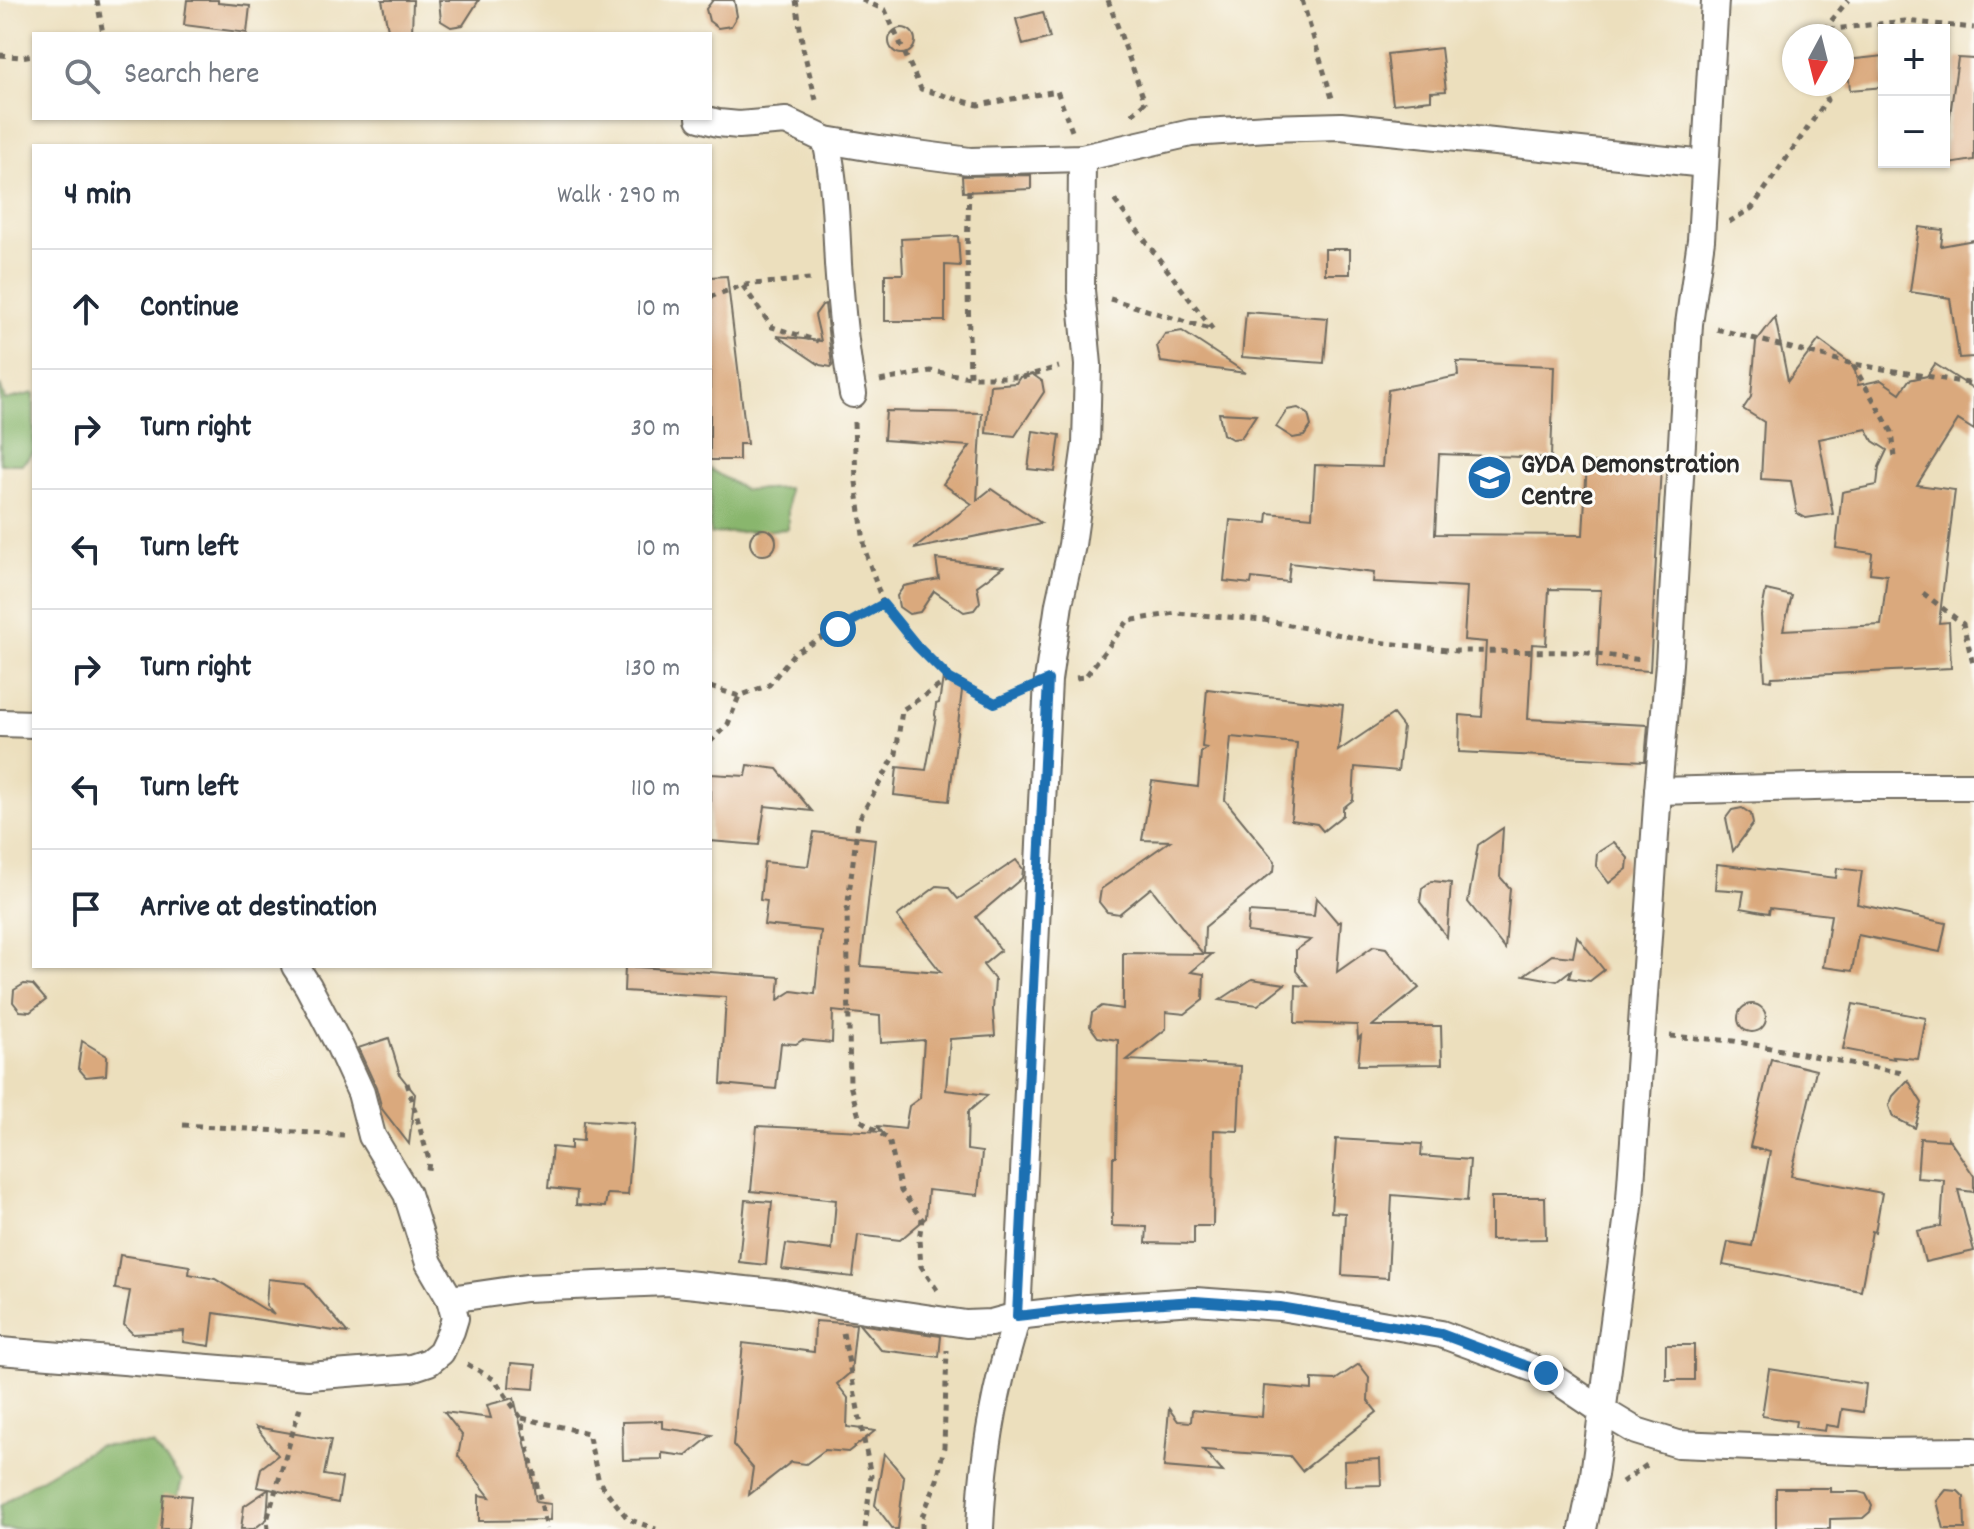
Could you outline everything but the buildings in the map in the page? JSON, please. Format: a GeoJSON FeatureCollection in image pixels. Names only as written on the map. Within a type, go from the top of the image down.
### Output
{"type":"FeatureCollection","features":[{"type":"Feature","properties":{"kind":"street"},"geometry":{"type":"LineString","coordinates":[[1583,1529],[1594,1475],[1630,1199],[1669,664],[1689,324],[1701,240],[1715,0]]}},
{"type":"Feature","properties":{"kind":"street"},"geometry":{"type":"LineString","coordinates":[[707,120],[739,125],[786,121],[826,140],[970,161],[1082,158],[1191,133],[1341,126],[1705,164]]}},
{"type":"Feature","properties":{"kind":"street"},"geometry":{"type":"LineString","coordinates":[[826,140],[833,178],[845,350],[853,394]]}},
{"type":"Feature","properties":{"kind":"street"},"geometry":{"type":"LineString","coordinates":[[980,1529],[981,1496],[991,1427],[1017,1316],[1048,680],[1086,444],[1088,365],[1081,290],[1082,158]]}},
{"type":"Feature","properties":{"kind":"street"},"geometry":{"type":"LineString","coordinates":[[0,723],[32,724]]}},
{"type":"Feature","properties":{"kind":"street"},"geometry":{"type":"LineString","coordinates":[[1658,791],[1974,786]]}},
{"type":"Feature","properties":{"kind":"street"},"geometry":{"type":"LineString","coordinates":[[0,1351],[309,1376],[411,1368],[429,1362],[441,1352],[455,1318],[450,1299],[429,1263],[407,1194],[372,1136],[361,1093],[340,1047],[296,968]]}},
{"type":"Feature","properties":{"kind":"street"},"geometry":{"type":"LineString","coordinates":[[450,1299],[526,1288],[667,1282],[784,1294],[957,1323],[991,1323],[1017,1316],[1087,1308],[1195,1301],[1280,1307],[1441,1334],[1546,1373],[1636,1431],[1678,1444],[1875,1452],[1974,1451]]}},
{"type":"Feature","properties":{"kind":"path"},"geometry":{"type":"LineString","coordinates":[[97,0],[103,32]]}},
{"type":"Feature","properties":{"kind":"path"},"geometry":{"type":"LineString","coordinates":[[796,0],[803,48],[826,140]]}},
{"type":"Feature","properties":{"kind":"path"},"geometry":{"type":"LineString","coordinates":[[862,0],[885,10],[921,89],[978,105],[1057,91],[1082,158]]}},
{"type":"Feature","properties":{"kind":"path"},"geometry":{"type":"LineString","coordinates":[[1108,0],[1145,102],[1124,121]]}},
{"type":"Feature","properties":{"kind":"path"},"geometry":{"type":"LineString","coordinates":[[1302,0],[1341,126]]}},
{"type":"Feature","properties":{"kind":"path"},"geometry":{"type":"LineString","coordinates":[[1829,24],[1848,0]]}},
{"type":"Feature","properties":{"kind":"path"},"geometry":{"type":"LineString","coordinates":[[1854,28],[1905,21],[1974,28]]}},
{"type":"Feature","properties":{"kind":"path"},"geometry":{"type":"LineString","coordinates":[[0,55],[32,55]]}},
{"type":"Feature","properties":{"kind":"path"},"geometry":{"type":"LineString","coordinates":[[1701,240],[1752,208],[1827,100],[1825,96]]}},
{"type":"Feature","properties":{"kind":"path"},"geometry":{"type":"LineString","coordinates":[[970,161],[967,250],[970,377]]}},
{"type":"Feature","properties":{"kind":"path"},"geometry":{"type":"LineString","coordinates":[[1081,290],[1213,330],[1110,195]]}},
{"type":"Feature","properties":{"kind":"path"},"geometry":{"type":"LineString","coordinates":[[712,296],[743,285],[839,276]]}},
{"type":"Feature","properties":{"kind":"path"},"geometry":{"type":"LineString","coordinates":[[743,285],[772,327],[845,350]]}},
{"type":"Feature","properties":{"kind":"path"},"geometry":{"type":"LineString","coordinates":[[1689,324],[1724,330],[1853,364],[1974,384]]}},
{"type":"Feature","properties":{"kind":"path"},"geometry":{"type":"LineString","coordinates":[[1853,364],[1892,432],[1895,457]]}},
{"type":"Feature","properties":{"kind":"path"},"geometry":{"type":"LineString","coordinates":[[1088,365],[1066,365],[1022,377],[970,377],[930,371],[879,381],[853,394],[856,482],[865,550],[883,604],[917,646],[950,679],[995,703],[1048,680],[1085,677],[1128,621],[1176,613],[1264,620],[1377,642],[1456,651],[1581,652],[1669,664]]}},
{"type":"Feature","properties":{"kind":"path"},"geometry":{"type":"LineString","coordinates":[[1923,593],[1963,624],[1974,668]]}},
{"type":"Feature","properties":{"kind":"path"},"geometry":{"type":"LineString","coordinates":[[712,688],[739,696],[769,685],[794,653],[883,604]]}},
{"type":"Feature","properties":{"kind":"path"},"geometry":{"type":"LineString","coordinates":[[922,1529],[922,1517],[937,1480],[944,1447],[957,1323],[921,1266],[919,1240],[922,1219],[901,1191],[889,1139],[860,1120],[850,1085],[847,910],[858,821],[896,754],[902,710],[950,679]]}},
{"type":"Feature","properties":{"kind":"path"},"geometry":{"type":"LineString","coordinates":[[712,740],[728,724],[739,696]]}},
{"type":"Feature","properties":{"kind":"path"},"geometry":{"type":"LineString","coordinates":[[1641,1034],[1734,1041],[1902,1073]]}},
{"type":"Feature","properties":{"kind":"path"},"geometry":{"type":"LineString","coordinates":[[183,1125],[372,1136]]}},
{"type":"Feature","properties":{"kind":"path"},"geometry":{"type":"LineString","coordinates":[[838,1305],[871,1476],[865,1529]]}},
{"type":"Feature","properties":{"kind":"path"},"geometry":{"type":"LineString","coordinates":[[441,1352],[472,1365],[495,1380],[521,1418],[547,1529]]}},
{"type":"Feature","properties":{"kind":"path"},"geometry":{"type":"LineString","coordinates":[[268,1529],[267,1520],[309,1376]]}},
{"type":"Feature","properties":{"kind":"path"},"geometry":{"type":"LineString","coordinates":[[521,1418],[588,1433],[599,1482],[628,1519],[656,1529]]}},
{"type":"Feature","properties":{"kind":"path"},"geometry":{"type":"LineString","coordinates":[[1619,1484],[1678,1444]]}},
{"type":"Feature","properties":{"kind":"green space"},"geometry":{"type":"Polygon","coordinates":[[[0,385],[5,400],[32,393],[32,454],[22,464],[0,464],[0,385]]]}},
{"type":"Feature","properties":{"kind":"green space"},"geometry":{"type":"Polygon","coordinates":[[[712,470],[745,490],[788,488],[788,529],[712,534],[712,470]]]}},
{"type":"Feature","properties":{"kind":"green space"},"geometry":{"type":"Polygon","coordinates":[[[153,1445],[182,1480],[169,1529],[0,1529],[0,1506],[97,1446],[153,1445]]]}},
{"type":"Feature","properties":{"kind":"place","name":"GYDA Demonstration Centre"},"geometry":{"type":"Point","coordinates":[1490,478]}},
{"type":"Feature","properties":{"kind":"route"},"geometry":{"type":"LineString","coordinates":[[838,629],[883,604],[917,646],[950,679],[995,703],[1048,680],[1017,1316],[1195,1301],[1280,1307],[1441,1334],[1546,1373]]}}]}
